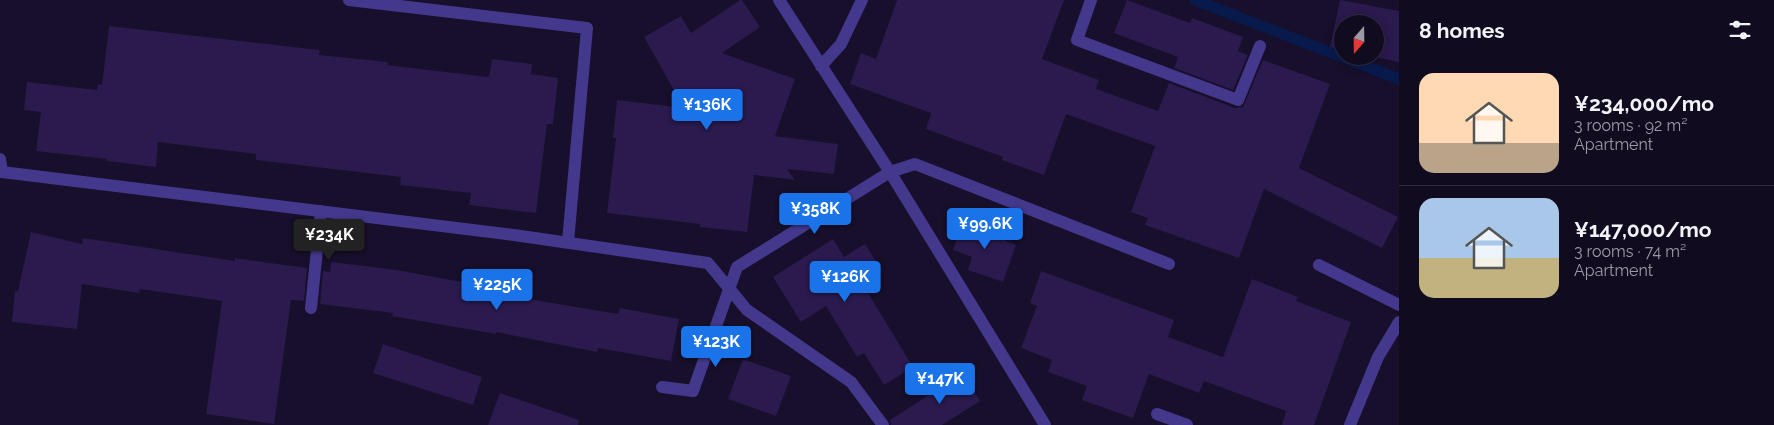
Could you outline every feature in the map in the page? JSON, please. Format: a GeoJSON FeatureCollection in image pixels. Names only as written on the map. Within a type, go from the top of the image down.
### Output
{"type":"FeatureCollection","features":[{"type":"Feature","properties":{"kind":"street"},"geometry":{"type":"LineString","coordinates":[[349,0],[587,28],[568,242]]}},
{"type":"Feature","properties":{"kind":"street"},"geometry":{"type":"LineString","coordinates":[[778,0],[890,172],[1045,425]]}},
{"type":"Feature","properties":{"kind":"street"},"geometry":{"type":"LineString","coordinates":[[821,66],[841,44],[862,0]]}},
{"type":"Feature","properties":{"kind":"street"},"geometry":{"type":"LineString","coordinates":[[1091,0],[1077,40],[1238,100],[1260,46]]}},
{"type":"Feature","properties":{"kind":"street"},"geometry":{"type":"LineString","coordinates":[[0,159],[2,172],[568,242],[708,264],[747,310],[851,382],[883,425]]}},
{"type":"Feature","properties":{"kind":"street"},"geometry":{"type":"LineString","coordinates":[[662,387],[693,392],[728,288],[737,267],[890,172],[915,164],[1169,264]]}},
{"type":"Feature","properties":{"kind":"street"},"geometry":{"type":"LineString","coordinates":[[310,308],[321,211]]}},
{"type":"Feature","properties":{"kind":"street"},"geometry":{"type":"LineString","coordinates":[[1319,265],[1399,305]]}},
{"type":"Feature","properties":{"kind":"street"},"geometry":{"type":"LineString","coordinates":[[1350,425],[1378,358],[1399,322]]}},
{"type":"Feature","properties":{"kind":"street"},"geometry":{"type":"LineString","coordinates":[[1157,414],[1187,425]]}},
{"type":"Feature","properties":{"kind":"building"},"geometry":{"type":"Polygon","coordinates":[[[742,0],[760,27],[722,53],[795,79],[775,136],[838,144],[834,174],[787,169],[795,180],[754,175],[747,232],[700,227],[700,224],[607,213],[616,138],[613,138],[617,100],[684,108],[644,37],[681,16],[691,33],[742,0]]]}},
{"type":"Feature","properties":{"kind":"building"},"geometry":{"type":"Polygon","coordinates":[[[897,0],[1064,0],[1042,59],[1099,80],[1096,89],[1158,111],[1169,83],[1235,108],[1243,107],[1263,60],[1330,84],[1299,168],[1398,217],[1382,248],[1264,189],[1239,258],[1145,225],[1148,218],[1131,212],[1155,146],[1066,114],[1044,175],[1002,160],[1003,157],[926,129],[931,113],[850,84],[861,53],[876,59],[897,0]]]}},
{"type":"Feature","properties":{"kind":"building"},"geometry":{"type":"Polygon","coordinates":[[[1127,0],[1190,23],[1192,18],[1243,37],[1238,51],[1248,55],[1233,90],[1174,68],[1178,57],[1114,33],[1127,0]]]}},
{"type":"Feature","properties":{"kind":"building"},"geometry":{"type":"Polygon","coordinates":[[[1340,0],[1399,11],[1399,62],[1384,59],[1384,15],[1337,15],[1340,0]]]}},
{"type":"Feature","properties":{"kind":"building"},"geometry":{"type":"Polygon","coordinates":[[[109,26],[320,50],[319,55],[388,62],[387,65],[489,77],[492,59],[532,64],[531,74],[558,78],[553,124],[547,124],[536,213],[469,205],[471,193],[400,185],[401,177],[256,160],[256,154],[158,142],[156,167],[36,151],[41,112],[24,110],[27,82],[97,90],[98,84],[102,85],[109,26]]]}},
{"type":"Feature","properties":{"kind":"building"},"geometry":{"type":"Polygon","coordinates":[[[1334,28],[1334,48],[1330,47],[1334,28]]]}},
{"type":"Feature","properties":{"kind":"building"},"geometry":{"type":"Polygon","coordinates":[[[964,219],[1001,232],[999,238],[1016,245],[1003,282],[968,270],[972,257],[953,250],[964,219]]]}},
{"type":"Feature","properties":{"kind":"building"},"geometry":{"type":"Polygon","coordinates":[[[31,232],[82,244],[83,238],[235,261],[235,258],[307,268],[304,301],[291,300],[274,424],[206,414],[222,301],[140,289],[139,293],[82,284],[77,329],[12,322],[15,291],[18,291],[31,232]]]}},
{"type":"Feature","properties":{"kind":"building"},"geometry":{"type":"Polygon","coordinates":[[[833,239],[844,257],[865,244],[882,271],[862,283],[913,367],[884,385],[864,353],[857,357],[826,306],[801,322],[773,277],[833,239]]]}},
{"type":"Feature","properties":{"kind":"building"},"geometry":{"type":"Polygon","coordinates":[[[331,262],[397,270],[523,295],[523,298],[618,314],[620,308],[679,319],[671,361],[598,348],[597,352],[496,332],[496,334],[392,316],[393,313],[320,304],[323,271],[330,272],[331,262]]]}},
{"type":"Feature","properties":{"kind":"building"},"geometry":{"type":"Polygon","coordinates":[[[1041,271],[1174,320],[1168,337],[1223,357],[1252,279],[1298,297],[1296,301],[1351,322],[1314,425],[1282,425],[1286,411],[1204,381],[1199,393],[1149,374],[1133,418],[1082,400],[1087,386],[1048,372],[1052,360],[1021,348],[1037,306],[1030,303],[1041,271]]]}},
{"type":"Feature","properties":{"kind":"building"},"geometry":{"type":"Polygon","coordinates":[[[383,344],[482,377],[473,405],[373,373],[383,344]]]}},
{"type":"Feature","properties":{"kind":"building"},"geometry":{"type":"Polygon","coordinates":[[[743,359],[791,376],[776,416],[728,399],[743,359]]]}},
{"type":"Feature","properties":{"kind":"building"},"geometry":{"type":"Polygon","coordinates":[[[963,373],[980,401],[942,425],[891,425],[890,420],[963,373]]]}},
{"type":"Feature","properties":{"kind":"building"},"geometry":{"type":"Polygon","coordinates":[[[500,393],[579,420],[578,425],[488,425],[500,393]]]}},
{"type":"Feature","properties":{"kind":"waterway"},"geometry":{"type":"LineString","coordinates":[[1195,0],[1399,79]]}}]}
